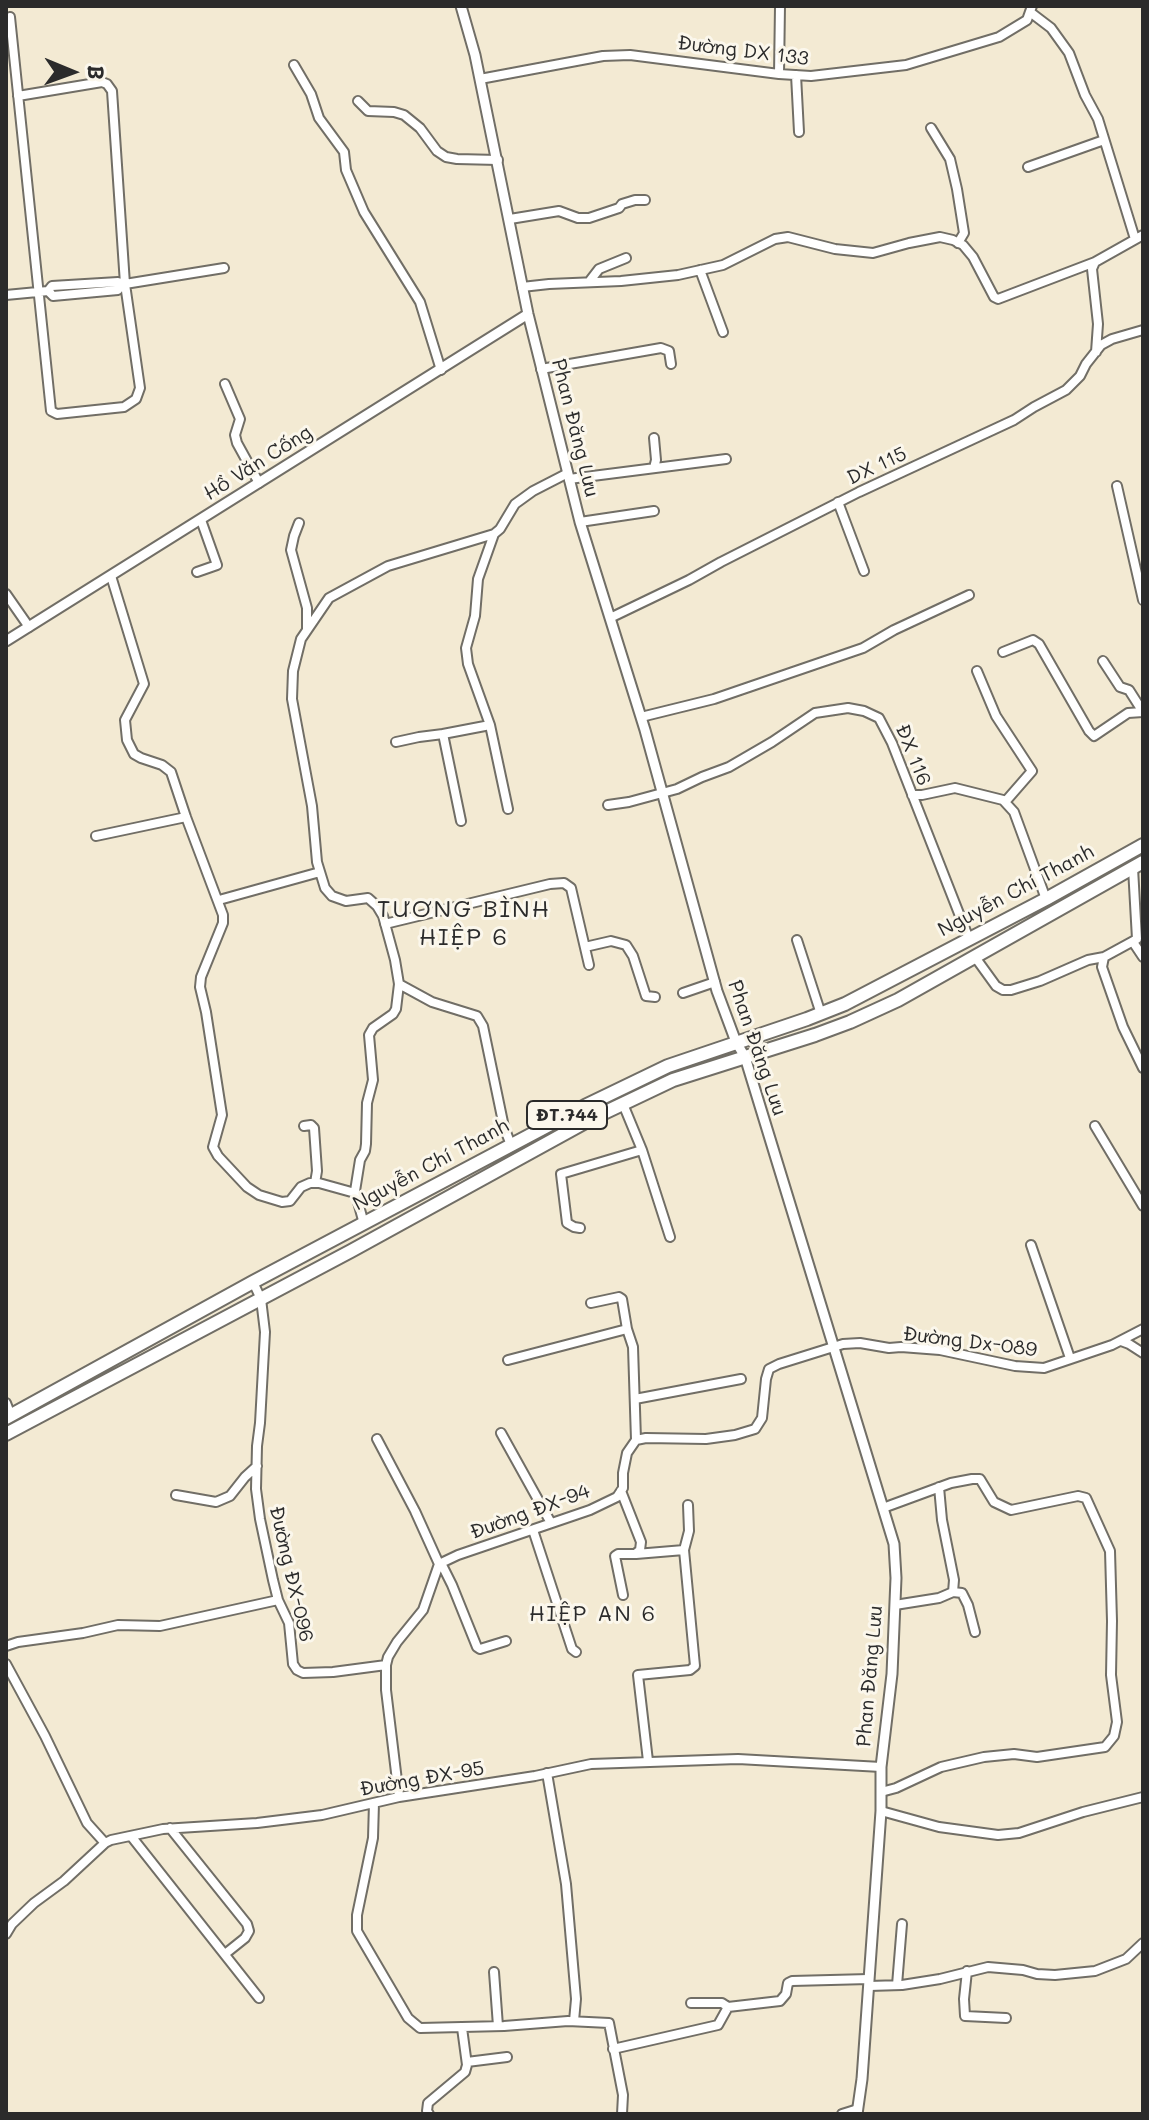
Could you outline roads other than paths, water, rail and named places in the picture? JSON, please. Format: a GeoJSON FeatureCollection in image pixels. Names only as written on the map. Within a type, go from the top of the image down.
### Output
{"type":"FeatureCollection","features":[{"type":"Feature","properties":{"kind":"main road","name":"Nguyễn Chí Thanh"},"geometry":{"type":"LineString","coordinates":[[8,1412],[511,1145],[668,1066],[821,1014],[855,999],[1143,845]]}},
{"type":"Feature","properties":{"kind":"main road"},"geometry":{"type":"LineString","coordinates":[[1126,854],[1138,865]]}},
{"type":"Feature","properties":{"kind":"main road","name":"Nguyễn Chí Thanh"},"geometry":{"type":"LineString","coordinates":[[6,1434],[623,1104],[673,1080],[850,1022],[898,1000],[1138,865]]}},
{"type":"Feature","properties":{"kind":"main road"},"geometry":{"type":"LineString","coordinates":[[511,1145],[518,1159]]}},
{"type":"Feature","properties":{"kind":"street","name":"Phan Đăng Lưu"},"geometry":{"type":"LineString","coordinates":[[461,6],[498,160],[528,314],[580,522],[641,717],[715,982],[736,1042],[745,1057],[894,1544],[892,1674],[881,1767],[881,1811],[857,2112]]}},
{"type":"Feature","properties":{"kind":"street"},"geometry":{"type":"LineString","coordinates":[[779,74],[780,6]]}},
{"type":"Feature","properties":{"kind":"street","name":"Đường DX 133"},"geometry":{"type":"LineString","coordinates":[[480,79],[603,56],[630,55],[779,74],[844,73],[906,65],[999,37],[1027,20],[1031,9]]}},
{"type":"Feature","properties":{"kind":"street"},"geometry":{"type":"LineString","coordinates":[[522,287],[678,275],[723,265],[775,239],[788,237],[862,253],[940,237],[953,240],[973,257],[994,297],[998,299],[1095,262],[1139,237],[1098,119],[1069,53],[1051,28],[1031,9]]}},
{"type":"Feature","properties":{"kind":"street"},"geometry":{"type":"LineString","coordinates":[[10,17],[18,96],[43,292],[51,411],[57,414],[124,407],[136,399],[140,388],[123,284],[112,91],[102,82],[18,96]]}},
{"type":"Feature","properties":{"kind":"street"},"geometry":{"type":"LineString","coordinates":[[294,65],[311,94],[319,118],[344,152],[346,170],[364,212],[420,302],[441,370]]}},
{"type":"Feature","properties":{"kind":"street"},"geometry":{"type":"LineString","coordinates":[[796,75],[799,132]]}},
{"type":"Feature","properties":{"kind":"street"},"geometry":{"type":"LineString","coordinates":[[358,101],[368,111],[404,115],[446,157],[498,160]]}},
{"type":"Feature","properties":{"kind":"street"},"geometry":{"type":"LineString","coordinates":[[931,128],[950,159],[964,233],[958,243]]}},
{"type":"Feature","properties":{"kind":"street"},"geometry":{"type":"LineString","coordinates":[[1028,167],[1104,140]]}},
{"type":"Feature","properties":{"kind":"street"},"geometry":{"type":"LineString","coordinates":[[510,219],[559,211],[578,218],[589,218],[619,208],[622,204],[645,200]]}},
{"type":"Feature","properties":{"kind":"street"},"geometry":{"type":"LineString","coordinates":[[589,282],[599,269],[626,258]]}},
{"type":"Feature","properties":{"kind":"street"},"geometry":{"type":"LineString","coordinates":[[1095,262],[1092,269],[1098,324],[1096,352]]}},
{"type":"Feature","properties":{"kind":"street"},"geometry":{"type":"LineString","coordinates":[[6,295],[43,292],[52,286],[82,289],[118,282],[123,284],[224,268]]}},
{"type":"Feature","properties":{"kind":"street"},"geometry":{"type":"LineString","coordinates":[[700,270],[723,332]]}},
{"type":"Feature","properties":{"kind":"street","name":"Hồ Văn Cống"},"geometry":{"type":"LineString","coordinates":[[6,641],[528,314]]}},
{"type":"Feature","properties":{"kind":"street","name":"DX 115"},"geometry":{"type":"LineString","coordinates":[[610,618],[838,502],[1014,420],[1066,390],[1080,376],[1101,345],[1143,330]]}},
{"type":"Feature","properties":{"kind":"street"},"geometry":{"type":"LineString","coordinates":[[541,369],[661,348],[669,351],[671,364]]}},
{"type":"Feature","properties":{"kind":"street"},"geometry":{"type":"LineString","coordinates":[[225,384],[240,419],[235,435],[237,443],[259,483]]}},
{"type":"Feature","properties":{"kind":"street"},"geometry":{"type":"LineString","coordinates":[[654,438],[654,468]]}},
{"type":"Feature","properties":{"kind":"street"},"geometry":{"type":"LineString","coordinates":[[364,1224],[355,1193],[366,1144],[367,1103],[373,1080],[369,1035],[396,1009],[399,984],[385,924],[377,906],[368,898],[346,901],[332,896],[325,888],[317,862],[312,806],[292,699],[293,671],[301,639],[329,598],[388,566],[494,534],[515,504],[533,491],[569,476],[647,470],[726,459]]}},
{"type":"Feature","properties":{"kind":"street"},"geometry":{"type":"LineString","coordinates":[[1117,486],[1143,600]]}},
{"type":"Feature","properties":{"kind":"street"},"geometry":{"type":"LineString","coordinates":[[838,502],[864,571]]}},
{"type":"Feature","properties":{"kind":"street"},"geometry":{"type":"LineString","coordinates":[[580,522],[654,511]]}},
{"type":"Feature","properties":{"kind":"street"},"geometry":{"type":"LineString","coordinates":[[197,572],[217,565],[201,520]]}},
{"type":"Feature","properties":{"kind":"street"},"geometry":{"type":"LineString","coordinates":[[299,523],[291,550],[307,608],[307,631]]}},
{"type":"Feature","properties":{"kind":"street"},"geometry":{"type":"LineString","coordinates":[[494,534],[478,579],[475,616],[466,648],[470,672],[490,725],[508,809]]}},
{"type":"Feature","properties":{"kind":"street"},"geometry":{"type":"LineString","coordinates":[[111,576],[144,684],[125,720],[127,740],[134,754],[171,772],[223,915],[223,923],[201,977],[200,987],[222,1115],[213,1147],[247,1187],[259,1195],[282,1202],[290,1201],[301,1187],[310,1183],[355,1193]]}},
{"type":"Feature","properties":{"kind":"street"},"geometry":{"type":"LineString","coordinates":[[6,594],[29,627]]}},
{"type":"Feature","properties":{"kind":"street"},"geometry":{"type":"LineString","coordinates":[[641,717],[714,699],[863,648],[969,595]]}},
{"type":"Feature","properties":{"kind":"street"},"geometry":{"type":"LineString","coordinates":[[1003,652],[1033,640],[1039,644],[1094,736],[1128,713],[1143,712],[1129,690],[1120,687],[1103,661]]}},
{"type":"Feature","properties":{"kind":"street"},"geometry":{"type":"LineString","coordinates":[[977,671],[996,716],[1032,771],[1005,802]]}},
{"type":"Feature","properties":{"kind":"street","name":"ĐX 116"},"geometry":{"type":"LineString","coordinates":[[608,805],[662,793],[729,767],[815,713],[848,708],[864,711],[879,718],[892,743],[969,939]]}},
{"type":"Feature","properties":{"kind":"street"},"geometry":{"type":"LineString","coordinates":[[396,742],[490,725]]}},
{"type":"Feature","properties":{"kind":"street"},"geometry":{"type":"LineString","coordinates":[[443,734],[461,821]]}},
{"type":"Feature","properties":{"kind":"street"},"geometry":{"type":"LineString","coordinates":[[912,795],[955,788],[1005,802],[1014,812],[1046,899]]}},
{"type":"Feature","properties":{"kind":"street"},"geometry":{"type":"LineString","coordinates":[[96,836],[186,817]]}},
{"type":"Feature","properties":{"kind":"street"},"geometry":{"type":"LineString","coordinates":[[1138,865],[1138,940],[1143,957]]}},
{"type":"Feature","properties":{"kind":"street"},"geometry":{"type":"LineString","coordinates":[[219,900],[320,872]]}},
{"type":"Feature","properties":{"kind":"street"},"geometry":{"type":"LineString","coordinates":[[385,924],[564,883],[571,888],[589,965]]}},
{"type":"Feature","properties":{"kind":"street"},"geometry":{"type":"LineString","coordinates":[[797,940],[821,1014]]}},
{"type":"Feature","properties":{"kind":"street"},"geometry":{"type":"LineString","coordinates":[[975,957],[996,986],[1011,990],[1088,960],[1104,957],[1138,940]]}},
{"type":"Feature","properties":{"kind":"street"},"geometry":{"type":"LineString","coordinates":[[585,947],[611,941],[626,945],[633,956],[646,996],[655,997]]}},
{"type":"Feature","properties":{"kind":"street"},"geometry":{"type":"LineString","coordinates":[[1104,957],[1102,967],[1105,979],[1143,1068]]}},
{"type":"Feature","properties":{"kind":"street"},"geometry":{"type":"LineString","coordinates":[[683,993],[715,982]]}},
{"type":"Feature","properties":{"kind":"street"},"geometry":{"type":"LineString","coordinates":[[399,984],[432,1002],[477,1016],[483,1026],[504,1127],[511,1145]]}},
{"type":"Feature","properties":{"kind":"street"},"geometry":{"type":"LineString","coordinates":[[623,1104],[642,1150],[670,1237]]}},
{"type":"Feature","properties":{"kind":"street"},"geometry":{"type":"LineString","coordinates":[[304,1126],[314,1128],[315,1183]]}},
{"type":"Feature","properties":{"kind":"street"},"geometry":{"type":"LineString","coordinates":[[1095,1126],[1143,1206]]}},
{"type":"Feature","properties":{"kind":"street"},"geometry":{"type":"LineString","coordinates":[[580,1228],[567,1223],[561,1174],[642,1150]]}},
{"type":"Feature","properties":{"kind":"street"},"geometry":{"type":"LineString","coordinates":[[1031,1245],[1070,1358]]}},
{"type":"Feature","properties":{"kind":"street"},"geometry":{"type":"LineString","coordinates":[[253,1282],[261,1299]]}},
{"type":"Feature","properties":{"kind":"street","name":"Đường ĐX-096"},"geometry":{"type":"LineString","coordinates":[[261,1299],[265,1332],[256,1489],[278,1600],[289,1623],[293,1664],[303,1673],[386,1665]]}},
{"type":"Feature","properties":{"kind":"street"},"geometry":{"type":"LineString","coordinates":[[591,1303],[622,1299],[633,1347],[636,1440],[706,1439],[755,1429],[762,1418],[769,1369],[834,1347]]}},
{"type":"Feature","properties":{"kind":"street"},"geometry":{"type":"LineString","coordinates":[[508,1360],[627,1329]]}},
{"type":"Feature","properties":{"kind":"street","name":"Đường Dx-089"},"geometry":{"type":"LineString","coordinates":[[834,1347],[860,1343],[889,1348],[940,1350],[1035,1368],[1052,1366],[1121,1341],[1143,1329]]}},
{"type":"Feature","properties":{"kind":"street"},"geometry":{"type":"LineString","coordinates":[[1121,1341],[1143,1353]]}},
{"type":"Feature","properties":{"kind":"street"},"geometry":{"type":"LineString","coordinates":[[635,1399],[741,1379]]}},
{"type":"Feature","properties":{"kind":"street"},"geometry":{"type":"LineString","coordinates":[[501,1433],[551,1523]]}},
{"type":"Feature","properties":{"kind":"street"},"geometry":{"type":"LineString","coordinates":[[377,1439],[452,1585],[477,1647],[480,1649],[506,1641]]}},
{"type":"Feature","properties":{"kind":"street","name":"Đường ĐX-94"},"geometry":{"type":"LineString","coordinates":[[440,1564],[590,1510],[617,1497],[623,1488],[627,1453],[636,1440]]}},
{"type":"Feature","properties":{"kind":"street"},"geometry":{"type":"LineString","coordinates":[[176,1495],[216,1502],[230,1496],[257,1466]]}},
{"type":"Feature","properties":{"kind":"street"},"geometry":{"type":"LineString","coordinates":[[881,1792],[941,1767],[984,1757],[1014,1754],[1037,1757],[1105,1747],[1114,1736],[1117,1722],[1111,1675],[1110,1551],[1086,1498],[1078,1496],[1011,1510],[994,1502],[980,1479],[951,1483],[883,1508]]}},
{"type":"Feature","properties":{"kind":"street"},"geometry":{"type":"LineString","coordinates":[[939,1487],[954,1580],[953,1592]]}},
{"type":"Feature","properties":{"kind":"street"},"geometry":{"type":"LineString","coordinates":[[621,1491],[641,1542],[640,1550],[635,1554]]}},
{"type":"Feature","properties":{"kind":"street"},"geometry":{"type":"LineString","coordinates":[[648,1761],[638,1675],[690,1670],[695,1666],[684,1550],[689,1531],[688,1505]]}},
{"type":"Feature","properties":{"kind":"street"},"geometry":{"type":"LineString","coordinates":[[533,1530],[572,1649],[576,1652]]}},
{"type":"Feature","properties":{"kind":"street"},"geometry":{"type":"LineString","coordinates":[[623,1595],[615,1556],[684,1550]]}},
{"type":"Feature","properties":{"kind":"street"},"geometry":{"type":"LineString","coordinates":[[399,1797],[386,1690],[386,1665],[397,1642],[423,1610],[440,1564]]}},
{"type":"Feature","properties":{"kind":"street"},"geometry":{"type":"LineString","coordinates":[[895,1605],[939,1598],[953,1592],[962,1593],[975,1632]]}},
{"type":"Feature","properties":{"kind":"street"},"geometry":{"type":"LineString","coordinates":[[6,1646],[118,1625],[160,1626],[278,1600]]}},
{"type":"Feature","properties":{"kind":"street"},"geometry":{"type":"LineString","coordinates":[[6,1664],[87,1823],[105,1843]]}},
{"type":"Feature","properties":{"kind":"street","name":"Đường ĐX-95"},"geometry":{"type":"LineString","coordinates":[[6,1934],[34,1903],[64,1881],[105,1843],[170,1828],[257,1823],[322,1815],[399,1797],[591,1764],[738,1759],[881,1767]]}},
{"type":"Feature","properties":{"kind":"street"},"geometry":{"type":"LineString","coordinates":[[547,1773],[566,1884],[576,1999],[574,2021]]}},
{"type":"Feature","properties":{"kind":"street"},"geometry":{"type":"LineString","coordinates":[[881,1811],[939,1827],[998,1835],[1019,1833],[1143,1797]]}},
{"type":"Feature","properties":{"kind":"street"},"geometry":{"type":"LineString","coordinates":[[374,1803],[373,1838],[359,1905],[357,1931],[408,2018],[420,2028],[574,2021],[609,2023],[623,2095],[622,2114]]}},
{"type":"Feature","properties":{"kind":"street"},"geometry":{"type":"LineString","coordinates":[[170,1828],[247,1924],[249,1931],[245,1938],[225,1954]]}},
{"type":"Feature","properties":{"kind":"street"},"geometry":{"type":"LineString","coordinates":[[131,1836],[259,1998]]}},
{"type":"Feature","properties":{"kind":"street"},"geometry":{"type":"LineString","coordinates":[[897,1985],[902,1924]]}},
{"type":"Feature","properties":{"kind":"street"},"geometry":{"type":"LineString","coordinates":[[691,2003],[722,2003],[728,2007],[780,2001],[786,1994],[788,1983],[792,1981],[897,1985],[940,1979],[988,1967],[1046,1975],[1095,1971],[1126,1959],[1143,1943]]}},
{"type":"Feature","properties":{"kind":"street"},"geometry":{"type":"LineString","coordinates":[[967,1971],[965,2016],[1006,2018]]}},
{"type":"Feature","properties":{"kind":"street"},"geometry":{"type":"LineString","coordinates":[[494,1972],[498,2026]]}},
{"type":"Feature","properties":{"kind":"street"},"geometry":{"type":"LineString","coordinates":[[613,2049],[718,2025],[728,2007]]}},
{"type":"Feature","properties":{"kind":"street"},"geometry":{"type":"LineString","coordinates":[[429,2114],[428,2103],[465,2072],[467,2062],[462,2028]]}},
{"type":"Feature","properties":{"kind":"street"},"geometry":{"type":"LineString","coordinates":[[467,2062],[507,2057]]}},
{"type":"Feature","properties":{"kind":"street"},"geometry":{"type":"LineString","coordinates":[[842,2114],[857,2112]]}},
{"type":"Feature","properties":{"kind":"district","name":"TƯƠNG BÌNH HIỆP 6"},"geometry":{"type":"Point","coordinates":[464,924]}},
{"type":"Feature","properties":{"kind":"district","name":"HIỆP AN 6"},"geometry":{"type":"Point","coordinates":[593,1614]}}]}
